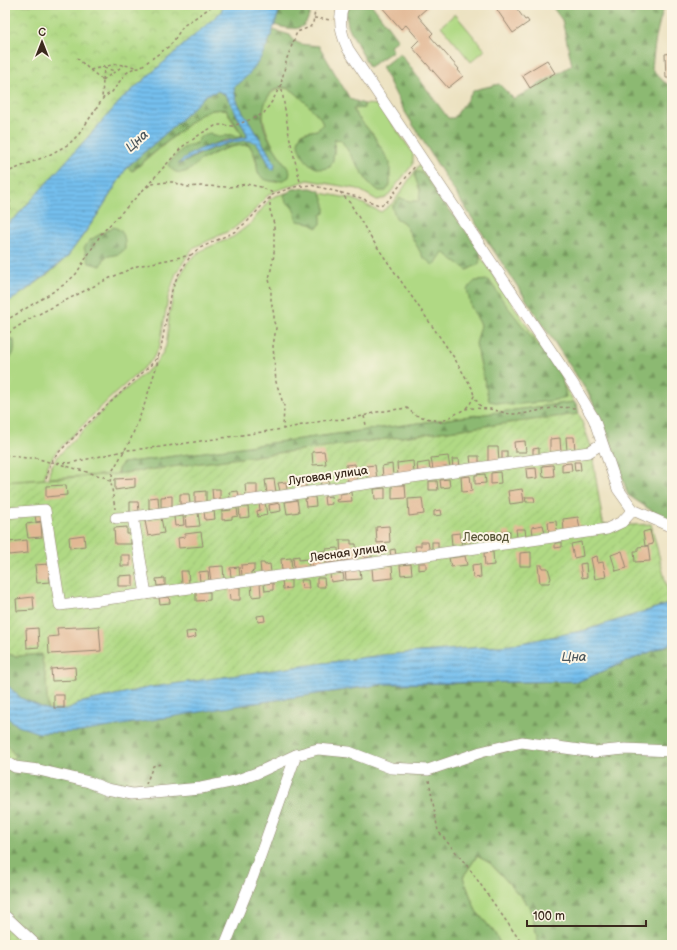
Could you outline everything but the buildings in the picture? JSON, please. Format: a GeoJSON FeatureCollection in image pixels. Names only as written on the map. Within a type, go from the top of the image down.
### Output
{"type":"FeatureCollection","features":[{"type":"Feature","properties":{"kind":"street"},"geometry":{"type":"LineString","coordinates":[[344,5],[342,9],[342,36],[348,49],[422,157],[573,384],[594,419],[601,444],[618,489],[633,510],[672,527]]}},
{"type":"Feature","properties":{"kind":"street","name":"Луговая улица"},"geometry":{"type":"LineString","coordinates":[[116,518],[133,517],[589,452],[601,444]]}},
{"type":"Feature","properties":{"kind":"street","name":"Лесная улица"},"geometry":{"type":"LineString","coordinates":[[5,512],[45,510],[60,605],[377,563],[607,529],[622,522],[633,510]]}},
{"type":"Feature","properties":{"kind":"street"},"geometry":{"type":"LineString","coordinates":[[133,517],[146,594]]}},
{"type":"Feature","properties":{"kind":"street"},"geometry":{"type":"LineString","coordinates":[[5,762],[15,767],[36,770],[89,782],[107,790],[142,794],[201,788],[234,781],[257,773],[296,754],[318,749],[349,752],[391,768],[428,770],[482,752],[522,742],[594,752],[625,749],[672,751]]}},
{"type":"Feature","properties":{"kind":"street"},"geometry":{"type":"LineString","coordinates":[[225,945],[253,876],[296,754]]}},
{"type":"Feature","properties":{"kind":"street"},"geometry":{"type":"LineString","coordinates":[[5,916],[36,945]]}},
{"type":"Feature","properties":{"kind":"path"},"geometry":{"type":"LineString","coordinates":[[5,173],[49,155],[69,144],[80,134],[104,97],[112,92],[125,74],[132,69],[138,68],[168,47],[183,26],[211,7],[211,5]]}},
{"type":"Feature","properties":{"kind":"path"},"geometry":{"type":"LineString","coordinates":[[5,320],[65,284],[76,274],[101,234],[182,147],[198,135],[216,126],[233,126],[257,118],[264,113],[281,84],[287,58],[297,32],[310,27],[313,23],[316,5]]}},
{"type":"Feature","properties":{"kind":"path"},"geometry":{"type":"LineString","coordinates":[[314,18],[342,21]]}},
{"type":"Feature","properties":{"kind":"path"},"geometry":{"type":"LineString","coordinates":[[77,58],[103,80]]}},
{"type":"Feature","properties":{"kind":"path"},"geometry":{"type":"LineString","coordinates":[[90,70],[116,64],[138,68]]}},
{"type":"Feature","properties":{"kind":"path"},"geometry":{"type":"LineString","coordinates":[[103,80],[125,65]]}},
{"type":"Feature","properties":{"kind":"path"},"geometry":{"type":"LineString","coordinates":[[102,101],[104,68]]}},
{"type":"Feature","properties":{"kind":"path"},"geometry":{"type":"LineString","coordinates":[[104,68],[115,71]]}},
{"type":"Feature","properties":{"kind":"path"},"geometry":{"type":"LineString","coordinates":[[281,84],[289,135],[301,186]]}},
{"type":"Feature","properties":{"kind":"path"},"geometry":{"type":"LineString","coordinates":[[46,479],[51,462],[60,451],[154,362],[161,349],[170,296],[177,277],[191,255],[198,249],[234,232],[248,221],[270,197],[293,187],[311,185],[361,198],[379,205],[386,203],[422,157]]}},
{"type":"Feature","properties":{"kind":"path"},"geometry":{"type":"LineString","coordinates":[[145,188],[152,184],[166,182],[173,182],[187,187],[229,187],[246,184],[261,187],[275,194]]}},
{"type":"Feature","properties":{"kind":"path"},"geometry":{"type":"LineString","coordinates":[[5,189],[10,197],[10,210],[5,219]]}},
{"type":"Feature","properties":{"kind":"path"},"geometry":{"type":"LineString","coordinates":[[340,192],[350,203],[371,238],[453,356],[472,388],[479,405],[484,408]]}},
{"type":"Feature","properties":{"kind":"path"},"geometry":{"type":"LineString","coordinates":[[270,197],[270,210],[274,224],[274,255],[269,279],[276,328],[273,346],[276,382],[284,406],[283,429]]}},
{"type":"Feature","properties":{"kind":"path"},"geometry":{"type":"LineString","coordinates":[[5,338],[11,331],[31,318],[110,278],[137,266],[191,255]]}},
{"type":"Feature","properties":{"kind":"path"},"geometry":{"type":"LineString","coordinates":[[116,518],[111,482],[113,470],[125,450],[144,406],[157,365],[158,354]]}},
{"type":"Feature","properties":{"kind":"path"},"geometry":{"type":"LineString","coordinates":[[51,462],[70,463],[125,450],[160,447],[283,429],[327,420],[346,419],[377,412],[407,408],[414,415],[441,422],[465,409],[470,404],[474,396]]}},
{"type":"Feature","properties":{"kind":"path"},"geometry":{"type":"LineString","coordinates":[[465,409],[478,407],[510,414],[522,414],[558,407],[575,408],[585,406]]}},
{"type":"Feature","properties":{"kind":"path"},"geometry":{"type":"LineString","coordinates":[[364,416],[366,425]]}},
{"type":"Feature","properties":{"kind":"path"},"geometry":{"type":"LineString","coordinates":[[5,455],[36,458],[66,465],[104,477],[111,482]]}},
{"type":"Feature","properties":{"kind":"path"},"geometry":{"type":"LineString","coordinates":[[142,794],[153,766],[161,764]]}},
{"type":"Feature","properties":{"kind":"path"},"geometry":{"type":"LineString","coordinates":[[428,770],[438,831],[469,868],[523,945]]}},
{"type":"Feature","properties":{"kind":"green space"},"geometry":{"type":"Polygon","coordinates":[[[5,5],[223,5],[221,12],[122,99],[16,217],[5,225],[5,5]]]}},
{"type":"Feature","properties":{"kind":"green space"},"geometry":{"type":"Polygon","coordinates":[[[281,5],[311,5],[304,25],[289,28],[274,25],[281,5]]]}},
{"type":"Feature","properties":{"kind":"green space"},"geometry":{"type":"Polygon","coordinates":[[[347,5],[372,5],[398,40],[390,46],[393,51],[369,67],[348,26],[346,15],[347,5]]]}},
{"type":"Feature","properties":{"kind":"green space"},"geometry":{"type":"Polygon","coordinates":[[[551,5],[665,5],[656,37],[652,69],[663,81],[672,87],[672,522],[663,518],[628,495],[612,445],[590,396],[451,186],[402,107],[382,67],[400,53],[448,118],[454,118],[474,90],[499,84],[514,99],[572,65],[562,20],[551,5]]]}},
{"type":"Feature","properties":{"kind":"green space"},"geometry":{"type":"Polygon","coordinates":[[[455,14],[485,50],[471,62],[441,26],[455,14]]]}},
{"type":"Feature","properties":{"kind":"green space"},"geometry":{"type":"Polygon","coordinates":[[[273,30],[290,35],[296,42],[306,45],[319,46],[350,99],[364,104],[364,108],[353,109],[356,115],[374,136],[390,163],[390,185],[386,191],[379,191],[368,182],[341,140],[335,139],[333,160],[330,167],[319,169],[313,167],[306,161],[299,147],[299,139],[302,133],[317,130],[323,125],[322,120],[290,89],[283,88],[272,92],[268,97],[263,110],[263,123],[267,136],[290,172],[289,177],[272,181],[264,179],[260,176],[255,156],[249,145],[235,146],[221,150],[201,160],[186,172],[180,173],[174,171],[170,167],[168,164],[183,148],[197,143],[203,135],[210,133],[219,137],[230,135],[243,136],[226,109],[212,110],[198,116],[132,171],[127,167],[173,127],[206,95],[218,91],[226,95],[247,134],[247,137],[226,140],[209,146],[185,162],[199,154],[219,146],[248,140],[255,142],[262,150],[271,169],[275,164],[241,109],[236,98],[234,87],[247,76],[258,62],[273,30]]]}},
{"type":"Feature","properties":{"kind":"green space"},"geometry":{"type":"Polygon","coordinates":[[[283,88],[290,89],[296,93],[321,118],[323,125],[317,130],[302,133],[299,146],[304,156],[314,167],[330,167],[334,153],[335,139],[342,140],[368,182],[374,136],[356,115],[353,109],[363,108],[364,104],[379,105],[413,153],[413,164],[386,198],[377,200],[358,189],[308,180],[275,191],[267,196],[251,214],[233,229],[193,248],[176,273],[168,298],[160,345],[152,360],[109,399],[55,453],[48,465],[44,479],[5,482],[5,303],[39,281],[69,254],[107,201],[127,167],[133,171],[198,116],[212,110],[226,109],[243,136],[230,135],[219,137],[216,135],[199,139],[197,143],[183,148],[168,164],[176,172],[188,170],[200,160],[224,149],[249,145],[253,151],[260,173],[268,180],[276,182],[287,167],[268,136],[264,124],[263,112],[265,101],[271,93],[283,88]]]}},
{"type":"Feature","properties":{"kind":"green space"},"geometry":{"type":"Polygon","coordinates":[[[419,165],[538,342],[574,402],[123,463],[118,469],[118,474],[48,478],[51,467],[59,455],[111,402],[154,365],[161,356],[166,346],[169,315],[176,284],[187,263],[193,257],[202,250],[233,237],[250,224],[270,199],[275,196],[300,189],[353,199],[381,212],[394,202],[419,165]]]}},
{"type":"Feature","properties":{"kind":"green space"},"geometry":{"type":"Polygon","coordinates":[[[416,172],[421,172],[481,252],[479,264],[467,270],[443,252],[434,266],[423,257],[404,223],[396,218],[392,207],[400,198],[410,201],[419,201],[420,191],[415,177],[416,172]]]}},
{"type":"Feature","properties":{"kind":"green space"},"geometry":{"type":"Polygon","coordinates":[[[311,188],[320,191],[325,204],[325,213],[321,215],[321,224],[316,228],[310,223],[297,221],[294,210],[286,202],[284,195],[293,189],[311,188]]]}},
{"type":"Feature","properties":{"kind":"green space"},"geometry":{"type":"Polygon","coordinates":[[[113,227],[120,230],[124,235],[125,249],[119,254],[105,257],[101,266],[89,263],[84,248],[90,240],[113,227]]]}},
{"type":"Feature","properties":{"kind":"green space"},"geometry":{"type":"Polygon","coordinates":[[[489,280],[504,302],[562,377],[566,397],[551,401],[511,405],[489,401],[476,344],[481,325],[471,307],[467,289],[475,281],[489,280]]]}},
{"type":"Feature","properties":{"kind":"green space"},"geometry":{"type":"Polygon","coordinates":[[[8,338],[14,340],[14,350],[13,355],[5,360],[5,339],[8,338]]]}},
{"type":"Feature","properties":{"kind":"green space"},"geometry":{"type":"Polygon","coordinates":[[[574,402],[577,405],[579,414],[118,474],[118,469],[123,463],[574,402]]]}},
{"type":"Feature","properties":{"kind":"green space","name":"Лесовод"},"geometry":{"type":"Polygon","coordinates":[[[579,414],[591,446],[603,524],[651,524],[671,603],[586,630],[511,645],[382,655],[152,687],[78,703],[70,709],[48,710],[46,678],[41,654],[16,656],[5,653],[5,482],[118,474],[579,414]]]}},
{"type":"Feature","properties":{"kind":"green space"},"geometry":{"type":"Polygon","coordinates":[[[672,643],[672,945],[537,945],[538,940],[530,907],[490,863],[477,856],[463,877],[476,911],[494,932],[501,945],[28,945],[5,922],[5,768],[15,756],[5,742],[5,716],[18,726],[242,705],[385,684],[579,681],[672,643]]]}},
{"type":"Feature","properties":{"kind":"green space"},"geometry":{"type":"Polygon","coordinates":[[[5,653],[16,656],[41,654],[46,678],[48,710],[21,698],[5,683],[5,653]]]}},
{"type":"Feature","properties":{"kind":"green space"},"geometry":{"type":"Polygon","coordinates":[[[5,742],[15,756],[5,768],[5,742]]]}},
{"type":"Feature","properties":{"kind":"green space"},"geometry":{"type":"Polygon","coordinates":[[[477,856],[490,863],[530,907],[538,940],[537,945],[501,945],[494,932],[476,911],[463,877],[477,856]]]}},
{"type":"Feature","properties":{"kind":"green space"},"geometry":{"type":"Polygon","coordinates":[[[5,922],[28,945],[5,945],[5,922]]]}},
{"type":"Feature","properties":{"kind":"water","name":"Цна"},"geometry":{"type":"Polygon","coordinates":[[[223,5],[281,5],[274,28],[259,61],[244,79],[234,87],[236,98],[241,109],[275,164],[274,170],[271,169],[259,146],[252,141],[237,141],[228,143],[198,154],[178,164],[192,153],[201,149],[247,137],[247,134],[226,95],[218,91],[206,95],[173,127],[127,167],[98,214],[68,256],[45,276],[15,298],[5,303],[5,225],[16,217],[122,99],[221,12],[223,5]]]}},
{"type":"Feature","properties":{"kind":"water","name":"Цна"},"geometry":{"type":"Polygon","coordinates":[[[672,603],[672,643],[579,681],[385,684],[242,705],[80,732],[39,733],[18,726],[5,716],[5,683],[21,698],[48,710],[70,709],[78,703],[152,687],[382,655],[511,645],[586,630],[672,603]]]}}]}
